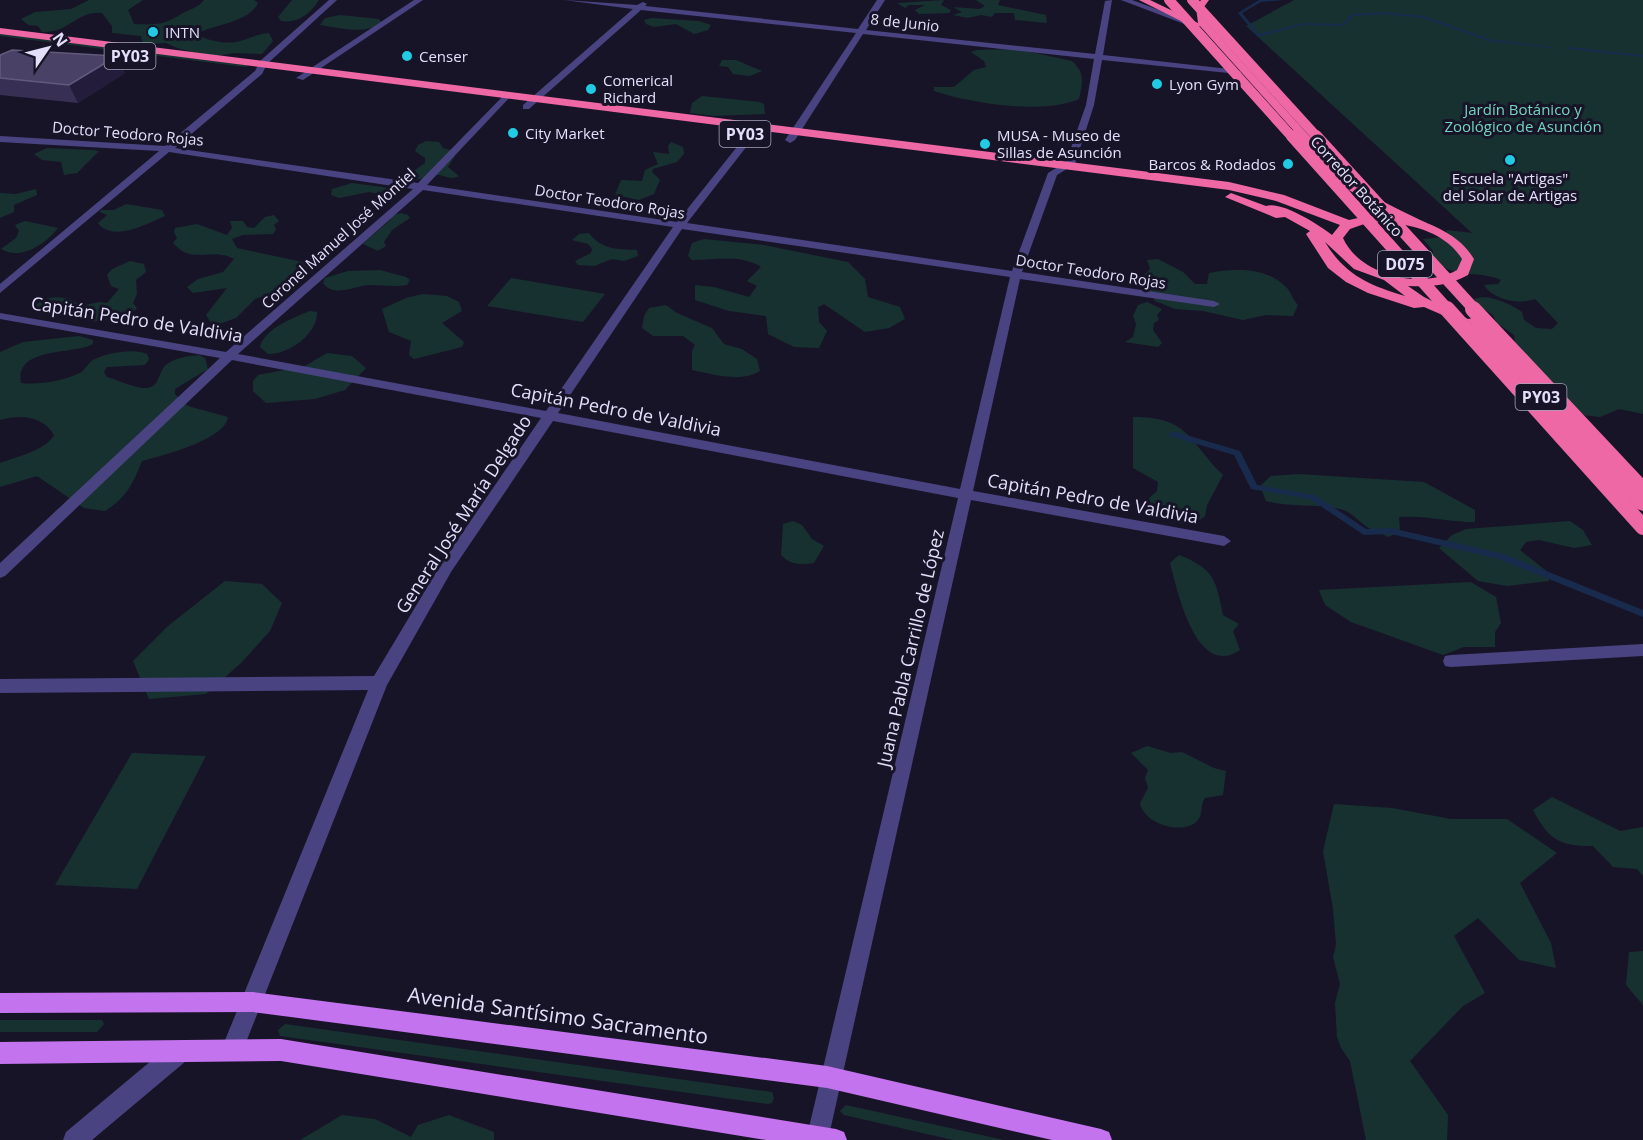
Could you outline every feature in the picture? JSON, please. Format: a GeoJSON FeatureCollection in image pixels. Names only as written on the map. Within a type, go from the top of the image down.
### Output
{"type":"FeatureCollection","features":[{"type":"Feature","properties":{"kind":"highway"},"geometry":{"type":"LineString","coordinates":[[1143,0],[1196,25],[1341,185],[1350,223],[1338,232],[1337,243],[1340,250]]}},
{"type":"Feature","properties":{"kind":"highway"},"geometry":{"type":"LineString","coordinates":[[1143,0],[1179,7],[1201,0]]}},
{"type":"Feature","properties":{"kind":"highway","name":"Corredor Botánico"},"geometry":{"type":"LineString","coordinates":[[1169,0],[1643,527]]}},
{"type":"Feature","properties":{"kind":"highway","name":"Corredor Botánico"},"geometry":{"type":"LineString","coordinates":[[1201,0],[1528,369],[1643,490]]}},
{"type":"Feature","properties":{"kind":"highway","name":"D075"},"geometry":{"type":"LineString","coordinates":[[1201,0],[1203,24],[1348,185],[1361,196],[1422,226]]}},
{"type":"Feature","properties":{"kind":"highway","name":"PY03"},"geometry":{"type":"LineString","coordinates":[[0,31],[261,67],[300,78],[503,99]]}},
{"type":"Feature","properties":{"kind":"highway","name":"PY03"},"geometry":{"type":"LineString","coordinates":[[0,40],[261,67],[312,69],[503,99],[751,135],[793,135],[1231,197],[1283,211],[1307,223],[1332,240],[1359,266],[1389,278],[1424,283],[1457,277],[1469,266],[1465,252],[1452,239],[1422,226],[1389,219],[1350,223],[1280,198],[1229,186],[1070,164],[793,135],[531,103]]}},
{"type":"Feature","properties":{"kind":"highway"},"geometry":{"type":"LineString","coordinates":[[1231,197],[1307,229],[1319,240],[1332,264],[1356,281],[1462,320]]}},
{"type":"Feature","properties":{"kind":"highway","name":"PY03"},"geometry":{"type":"LineString","coordinates":[[1457,277],[1458,292],[1473,319],[1552,409],[1643,505]]}},
{"type":"Feature","properties":{"kind":"highway","name":"PY03"},"geometry":{"type":"LineString","coordinates":[[1389,278],[1419,300],[1462,320],[1643,517]]}},
{"type":"Feature","properties":{"kind":"main road","name":"Avenida Santísimo Sacramento"},"geometry":{"type":"LineString","coordinates":[[0,1003],[253,1002],[831,1078],[1101,1140]]}},
{"type":"Feature","properties":{"kind":"main road"},"geometry":{"type":"LineString","coordinates":[[0,1053],[178,1053],[281,1050],[824,1139]]}},
{"type":"Feature","properties":{"kind":"street"},"geometry":{"type":"LineString","coordinates":[[0,290],[261,67],[333,0]]}},
{"type":"Feature","properties":{"kind":"street"},"geometry":{"type":"LineString","coordinates":[[300,78],[419,0]]}},
{"type":"Feature","properties":{"kind":"street","name":"8 de Junio"},"geometry":{"type":"LineString","coordinates":[[568,0],[1238,72]]}},
{"type":"Feature","properties":{"kind":"street"},"geometry":{"type":"LineString","coordinates":[[531,103],[647,0]]}},
{"type":"Feature","properties":{"kind":"street"},"geometry":{"type":"LineString","coordinates":[[793,135],[881,0]]}},
{"type":"Feature","properties":{"kind":"street"},"geometry":{"type":"LineString","coordinates":[[1125,0],[1196,25]]}},
{"type":"Feature","properties":{"kind":"street"},"geometry":{"type":"LineString","coordinates":[[1053,173],[1070,164],[1090,105],[1108,1]]}},
{"type":"Feature","properties":{"kind":"street","name":"Coronel Manuel José Montiel"},"geometry":{"type":"LineString","coordinates":[[0,572],[231,354],[419,188],[503,99]]}},
{"type":"Feature","properties":{"kind":"street","name":"General José María Delgado"},"geometry":{"type":"LineString","coordinates":[[232,1050],[379,683],[446,568],[678,227],[751,135]]}},
{"type":"Feature","properties":{"kind":"street","name":"Doctor Teodoro Rojas"},"geometry":{"type":"LineString","coordinates":[[0,140],[165,149],[344,174],[419,188],[678,227],[1214,304]]}},
{"type":"Feature","properties":{"kind":"street","name":"Juana Pabla Carrillo de López"},"geometry":{"type":"LineString","coordinates":[[824,1139],[831,1078],[1016,274],[1053,173]]}},
{"type":"Feature","properties":{"kind":"street","name":"Capitán Pedro de Valdivia"},"geometry":{"type":"LineString","coordinates":[[0,316],[231,354],[965,496],[1224,540]]}},
{"type":"Feature","properties":{"kind":"street"},"geometry":{"type":"LineString","coordinates":[[1451,661],[1643,650]]}},
{"type":"Feature","properties":{"kind":"street"},"geometry":{"type":"LineString","coordinates":[[0,686],[379,683]]}},
{"type":"Feature","properties":{"kind":"street"},"geometry":{"type":"LineString","coordinates":[[74,1140],[178,1053]]}},
{"type":"Feature","properties":{"kind":"green space"},"geometry":{"type":"Polygon","coordinates":[[[89,0],[143,0],[128,10],[134,24],[149,24],[171,20],[204,0],[254,0],[258,3],[247,15],[197,34],[212,40],[230,43],[269,33],[273,41],[262,54],[234,53],[210,57],[166,43],[143,44],[141,36],[112,33],[112,26],[102,13],[85,15],[60,29],[42,32],[38,26],[28,25],[21,19],[35,12],[71,9],[89,0]]]}},
{"type":"Feature","properties":{"kind":"green space"},"geometry":{"type":"Polygon","coordinates":[[[292,0],[319,0],[312,9],[298,19],[281,21],[278,17],[292,0]]]}},
{"type":"Feature","properties":{"kind":"green space"},"geometry":{"type":"Polygon","coordinates":[[[944,0],[941,5],[951,10],[949,13],[919,14],[915,10],[925,5],[909,5],[905,8],[897,3],[944,0]]]}},
{"type":"Feature","properties":{"kind":"green space"},"geometry":{"type":"Polygon","coordinates":[[[976,0],[1000,0],[998,5],[1046,15],[1047,23],[1015,20],[1014,13],[995,13],[992,17],[981,15],[968,18],[953,15],[962,12],[953,7],[979,9],[985,6],[976,0]]]}},
{"type":"Feature","properties":{"kind":"green space","name":"Jardín Botánico y Zoológico de Asunción"},"geometry":{"type":"Polygon","coordinates":[[[1294,0],[1643,0],[1643,414],[1619,409],[1600,417],[1582,415],[1515,343],[1514,335],[1497,323],[1493,315],[1476,304],[1474,299],[1492,298],[1512,306],[1522,312],[1524,320],[1536,328],[1552,329],[1558,323],[1535,299],[1507,300],[1500,298],[1484,285],[1498,284],[1501,280],[1456,272],[1448,269],[1433,256],[1433,251],[1423,239],[1444,237],[1447,230],[1472,233],[1246,26],[1294,0]]]}},
{"type":"Feature","properties":{"kind":"green space"},"geometry":{"type":"Polygon","coordinates":[[[340,15],[379,19],[382,23],[360,30],[320,25],[325,18],[340,15]]]}},
{"type":"Feature","properties":{"kind":"green space"},"geometry":{"type":"Polygon","coordinates":[[[652,18],[699,21],[711,25],[708,30],[694,34],[676,24],[654,27],[646,24],[644,20],[652,18]]]}},
{"type":"Feature","properties":{"kind":"green space"},"geometry":{"type":"Polygon","coordinates":[[[0,33],[249,65],[245,67],[0,36],[0,33]]]}},
{"type":"Feature","properties":{"kind":"green space"},"geometry":{"type":"Polygon","coordinates":[[[1016,49],[1072,61],[1082,78],[1079,99],[1046,106],[1007,106],[966,100],[934,91],[934,87],[954,87],[974,70],[986,67],[984,61],[971,52],[1016,49]]]}},
{"type":"Feature","properties":{"kind":"green space"},"geometry":{"type":"Polygon","coordinates":[[[722,60],[736,60],[762,71],[750,76],[733,74],[728,67],[719,66],[722,60]]]}},
{"type":"Feature","properties":{"kind":"green space"},"geometry":{"type":"Polygon","coordinates":[[[702,96],[760,102],[764,104],[765,114],[714,116],[690,113],[692,103],[702,96]]]}},
{"type":"Feature","properties":{"kind":"green space"},"geometry":{"type":"Polygon","coordinates":[[[426,141],[439,142],[443,148],[454,151],[455,156],[448,167],[459,176],[452,178],[437,175],[411,179],[408,175],[425,163],[425,158],[415,151],[418,145],[426,141]]]}},
{"type":"Feature","properties":{"kind":"green space"},"geometry":{"type":"Polygon","coordinates":[[[671,142],[683,147],[684,154],[677,162],[653,169],[652,172],[660,180],[654,194],[639,200],[615,195],[621,180],[642,181],[645,170],[658,164],[653,152],[669,154],[668,146],[671,142]]]}},
{"type":"Feature","properties":{"kind":"green space"},"geometry":{"type":"Polygon","coordinates":[[[47,148],[99,151],[77,173],[64,175],[61,162],[42,160],[34,154],[47,148]]]}},
{"type":"Feature","properties":{"kind":"green space"},"geometry":{"type":"Polygon","coordinates":[[[352,183],[390,188],[390,191],[383,195],[369,192],[339,198],[331,195],[332,189],[352,183]]]}},
{"type":"Feature","properties":{"kind":"green space"},"geometry":{"type":"Polygon","coordinates":[[[36,189],[37,195],[14,205],[14,212],[0,218],[0,193],[16,194],[36,189]]]}},
{"type":"Feature","properties":{"kind":"green space"},"geometry":{"type":"Polygon","coordinates":[[[126,204],[162,210],[165,216],[141,227],[122,231],[105,229],[98,223],[107,215],[100,212],[101,210],[114,210],[126,204]]]}},
{"type":"Feature","properties":{"kind":"green space"},"geometry":{"type":"Polygon","coordinates":[[[401,213],[410,218],[392,230],[384,242],[386,246],[378,251],[363,244],[394,215],[401,213]]]}},
{"type":"Feature","properties":{"kind":"green space"},"geometry":{"type":"Polygon","coordinates":[[[274,215],[279,221],[274,225],[276,229],[273,234],[243,235],[232,239],[237,248],[312,264],[289,287],[255,299],[236,318],[219,324],[211,323],[206,315],[227,288],[193,293],[187,287],[198,279],[223,272],[234,259],[218,254],[195,255],[180,250],[173,243],[177,238],[175,228],[197,224],[227,235],[232,228],[230,221],[243,221],[247,227],[254,228],[265,217],[274,215]]]}},
{"type":"Feature","properties":{"kind":"green space"},"geometry":{"type":"Polygon","coordinates":[[[25,221],[58,228],[47,240],[25,252],[9,252],[1,249],[16,238],[19,231],[15,225],[25,221]]]}},
{"type":"Feature","properties":{"kind":"green space"},"geometry":{"type":"Polygon","coordinates":[[[589,233],[605,246],[637,250],[638,256],[624,261],[612,259],[594,266],[578,265],[575,261],[591,253],[592,249],[588,244],[572,240],[579,234],[589,233]]]}},
{"type":"Feature","properties":{"kind":"green space"},"geometry":{"type":"Polygon","coordinates":[[[704,239],[764,245],[848,262],[865,279],[868,297],[900,307],[905,319],[889,328],[865,332],[824,304],[818,307],[819,322],[827,331],[819,348],[794,347],[768,334],[766,316],[729,311],[695,300],[695,285],[714,287],[749,297],[757,286],[747,281],[761,267],[736,259],[692,260],[688,256],[692,243],[704,239]]]}},
{"type":"Feature","properties":{"kind":"green space"},"geometry":{"type":"Polygon","coordinates":[[[1158,259],[1183,272],[1195,284],[1207,284],[1209,273],[1218,271],[1259,272],[1277,280],[1287,288],[1298,305],[1293,316],[1266,315],[1243,320],[1203,311],[1175,309],[1155,301],[1143,276],[1150,269],[1147,260],[1158,259]]]}},
{"type":"Feature","properties":{"kind":"green space"},"geometry":{"type":"Polygon","coordinates":[[[130,261],[144,264],[146,272],[136,280],[137,294],[133,303],[137,308],[121,324],[113,323],[110,319],[92,322],[74,315],[41,314],[33,309],[43,300],[56,297],[76,302],[81,306],[107,303],[119,289],[111,286],[107,275],[112,269],[130,261]]]}},
{"type":"Feature","properties":{"kind":"green space"},"geometry":{"type":"Polygon","coordinates":[[[380,270],[410,280],[407,285],[368,285],[344,290],[332,290],[323,283],[325,278],[348,271],[380,270]]]}},
{"type":"Feature","properties":{"kind":"green space"},"geometry":{"type":"Polygon","coordinates":[[[511,278],[605,294],[583,322],[487,306],[511,278]]]}},
{"type":"Feature","properties":{"kind":"green space"},"geometry":{"type":"Polygon","coordinates":[[[423,294],[447,296],[459,302],[462,311],[442,323],[464,342],[462,347],[414,359],[409,355],[411,341],[389,332],[382,309],[406,298],[423,294]]]}},
{"type":"Feature","properties":{"kind":"green space"},"geometry":{"type":"Polygon","coordinates":[[[1147,302],[1162,309],[1157,315],[1159,320],[1154,323],[1153,330],[1162,343],[1158,347],[1125,342],[1133,337],[1136,324],[1133,316],[1138,305],[1147,302]]]}},
{"type":"Feature","properties":{"kind":"green space"},"geometry":{"type":"Polygon","coordinates":[[[666,305],[677,313],[712,328],[724,344],[742,349],[757,359],[760,371],[752,375],[735,377],[692,370],[692,351],[695,345],[683,336],[653,336],[642,328],[644,316],[649,308],[666,305]]]}},
{"type":"Feature","properties":{"kind":"green space"},"geometry":{"type":"Polygon","coordinates":[[[310,311],[317,312],[316,320],[313,328],[300,342],[284,351],[268,354],[260,347],[273,329],[310,311]]]}},
{"type":"Feature","properties":{"kind":"green space"},"geometry":{"type":"Polygon","coordinates":[[[79,336],[93,340],[93,344],[36,357],[21,371],[21,383],[59,380],[80,373],[91,361],[99,357],[112,353],[135,351],[147,354],[149,359],[145,365],[107,367],[104,372],[107,377],[148,388],[157,382],[164,367],[171,361],[199,355],[205,358],[208,369],[175,389],[175,394],[188,406],[228,417],[225,425],[205,439],[177,451],[142,461],[128,490],[119,501],[105,511],[84,508],[37,476],[0,487],[0,463],[37,449],[50,441],[54,435],[44,424],[31,418],[16,417],[0,420],[0,352],[23,342],[79,336]]]}},
{"type":"Feature","properties":{"kind":"green space"},"geometry":{"type":"Polygon","coordinates":[[[327,353],[352,356],[366,368],[345,390],[315,399],[266,403],[253,391],[253,381],[258,375],[305,366],[327,353]]]}},
{"type":"Feature","properties":{"kind":"green space"},"geometry":{"type":"Polygon","coordinates":[[[1133,417],[1152,418],[1177,426],[1223,475],[1207,505],[1205,516],[1198,521],[1190,524],[1176,522],[1169,519],[1150,502],[1149,498],[1157,491],[1158,482],[1133,468],[1133,417]]]}},
{"type":"Feature","properties":{"kind":"green space"},"geometry":{"type":"Polygon","coordinates":[[[1299,474],[1424,482],[1475,510],[1475,522],[1399,517],[1400,532],[1388,537],[1369,528],[1344,510],[1266,501],[1260,486],[1271,476],[1299,474]]]}},
{"type":"Feature","properties":{"kind":"green space"},"geometry":{"type":"Polygon","coordinates":[[[793,521],[802,525],[812,539],[824,546],[814,563],[796,564],[781,555],[783,524],[793,521]]]}},
{"type":"Feature","properties":{"kind":"green space"},"geometry":{"type":"Polygon","coordinates":[[[1570,521],[1583,530],[1592,545],[1574,548],[1539,540],[1526,542],[1520,550],[1549,573],[1549,581],[1507,586],[1478,581],[1439,548],[1452,535],[1466,529],[1570,521]]]}},
{"type":"Feature","properties":{"kind":"green space"},"geometry":{"type":"Polygon","coordinates":[[[1179,555],[1200,565],[1212,577],[1223,615],[1239,624],[1233,631],[1240,650],[1225,656],[1211,653],[1200,643],[1184,610],[1170,563],[1179,555]]]}},
{"type":"Feature","properties":{"kind":"green space"},"geometry":{"type":"Polygon","coordinates":[[[225,581],[262,584],[282,603],[270,631],[242,662],[206,694],[149,699],[133,661],[168,626],[225,581]]]}},
{"type":"Feature","properties":{"kind":"green space"},"geometry":{"type":"Polygon","coordinates":[[[1471,582],[1496,597],[1501,623],[1495,632],[1495,647],[1464,647],[1443,655],[1351,622],[1325,605],[1319,590],[1471,582]]]}},
{"type":"Feature","properties":{"kind":"green space"},"geometry":{"type":"Polygon","coordinates":[[[1147,746],[1171,753],[1182,752],[1214,768],[1226,771],[1223,795],[1205,798],[1200,818],[1192,825],[1166,826],[1143,811],[1140,803],[1148,788],[1145,778],[1148,770],[1131,753],[1147,746]]]}},
{"type":"Feature","properties":{"kind":"green space"},"geometry":{"type":"Polygon","coordinates":[[[132,753],[206,756],[137,889],[55,885],[132,753]]]}},
{"type":"Feature","properties":{"kind":"green space"},"geometry":{"type":"Polygon","coordinates":[[[1552,797],[1620,831],[1643,827],[1643,876],[1637,869],[1613,867],[1593,846],[1563,843],[1550,835],[1533,810],[1552,797]]]}},
{"type":"Feature","properties":{"kind":"green space"},"geometry":{"type":"Polygon","coordinates":[[[1334,804],[1392,808],[1451,819],[1507,819],[1557,853],[1520,883],[1551,943],[1556,968],[1519,960],[1478,918],[1454,936],[1485,993],[1463,1006],[1410,1061],[1448,1115],[1447,1140],[1366,1140],[1350,1061],[1337,1037],[1335,1003],[1340,984],[1333,957],[1336,945],[1333,909],[1323,851],[1334,804]]]}},
{"type":"Feature","properties":{"kind":"green space"},"geometry":{"type":"Polygon","coordinates":[[[1643,951],[1643,1005],[1626,985],[1629,952],[1643,951]]]}},
{"type":"Feature","properties":{"kind":"green space"},"geometry":{"type":"Polygon","coordinates":[[[0,1020],[102,1020],[104,1024],[97,1032],[0,1032],[0,1020]]]}},
{"type":"Feature","properties":{"kind":"green space"},"geometry":{"type":"Polygon","coordinates":[[[285,1024],[772,1092],[774,1098],[772,1103],[768,1104],[280,1036],[278,1030],[285,1024]]]}},
{"type":"Feature","properties":{"kind":"green space"},"geometry":{"type":"Polygon","coordinates":[[[846,1105],[1004,1140],[953,1140],[844,1115],[840,1111],[846,1105]]]}},
{"type":"Feature","properties":{"kind":"green space"},"geometry":{"type":"Polygon","coordinates":[[[342,1115],[375,1119],[411,1137],[418,1125],[449,1115],[494,1132],[494,1140],[300,1140],[342,1115]]]}},
{"type":"Feature","properties":{"kind":"building"},"geometry":{"type":"Polygon","coordinates":[[[12,50],[117,56],[69,85],[0,78],[0,55],[12,50]]]}},
{"type":"Feature","properties":{"kind":"waterway"},"geometry":{"type":"LineString","coordinates":[[1282,0],[1260,1],[1240,13],[1258,36],[1304,24],[1344,25],[1353,15],[1385,13],[1424,17],[1488,40],[1551,47]]}},
{"type":"Feature","properties":{"kind":"waterway"},"geometry":{"type":"LineString","coordinates":[[1569,48],[1643,56]]}},
{"type":"Feature","properties":{"kind":"waterway"},"geometry":{"type":"LineString","coordinates":[[1173,434],[1237,453],[1254,487],[1312,497],[1364,532],[1391,531],[1501,556],[1643,614]]}},
{"type":"Feature","properties":{"kind":"place","name":"INTN"},"geometry":{"type":"Point","coordinates":[153,32]}},
{"type":"Feature","properties":{"kind":"place","name":"Censer"},"geometry":{"type":"Point","coordinates":[407,56]}},
{"type":"Feature","properties":{"kind":"place","name":"Lyon Gym"},"geometry":{"type":"Point","coordinates":[1157,84]}},
{"type":"Feature","properties":{"kind":"place","name":"Comerical Richard"},"geometry":{"type":"Point","coordinates":[591,89]}},
{"type":"Feature","properties":{"kind":"place","name":"City Market"},"geometry":{"type":"Point","coordinates":[513,133]}},
{"type":"Feature","properties":{"kind":"place","name":"MUSA - Museo de Sillas de Asunción"},"geometry":{"type":"Point","coordinates":[985,144]}},
{"type":"Feature","properties":{"kind":"place","name":"Escuela \"Artigas\" del Solar de Artigas"},"geometry":{"type":"Point","coordinates":[1510,160]}},
{"type":"Feature","properties":{"kind":"place","name":"Barcos & Rodados"},"geometry":{"type":"Point","coordinates":[1288,164]}}]}
